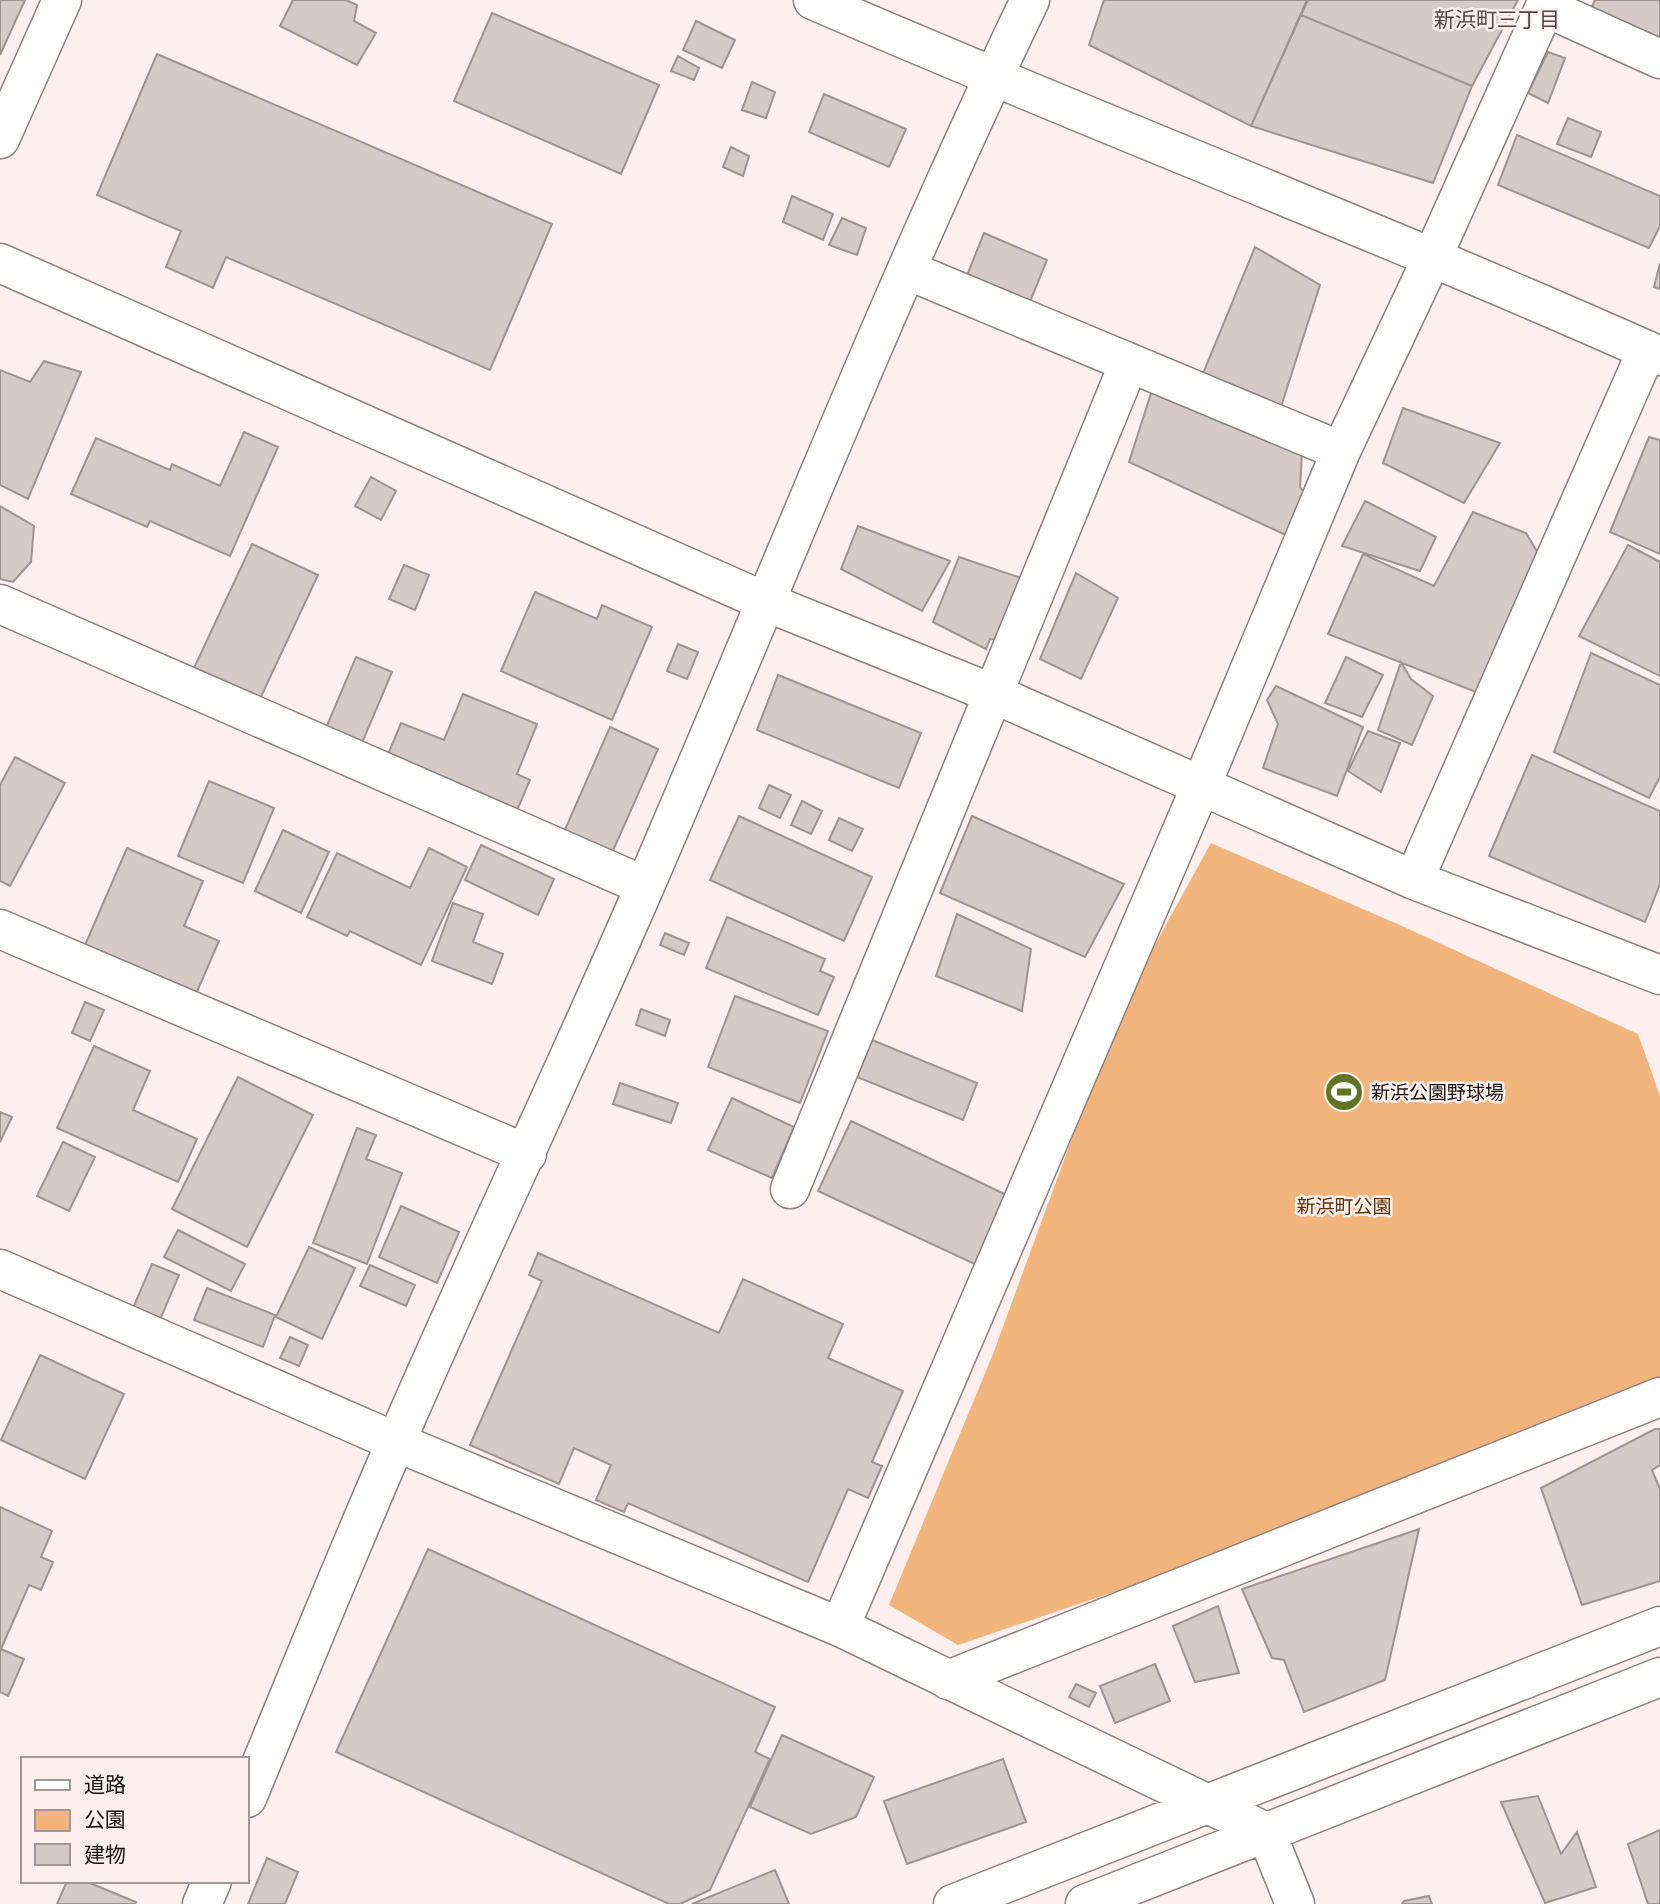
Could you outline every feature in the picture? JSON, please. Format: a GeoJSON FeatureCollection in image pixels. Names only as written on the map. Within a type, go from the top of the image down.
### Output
{"type":"FeatureCollection","features":[{"type":"Feature","properties":{"kind":"street"},"geometry":{"type":"LineString","coordinates":[[0,139],[62,0]]}},
{"type":"Feature","properties":{"kind":"street"},"geometry":{"type":"LineString","coordinates":[[813,0],[992,78],[1432,258],[1653,353],[1414,880]]}},
{"type":"Feature","properties":{"kind":"street"},"geometry":{"type":"LineString","coordinates":[[248,1796],[396,1442],[645,886],[907,270],[992,78],[1030,0]]}},
{"type":"Feature","properties":{"kind":"street"},"geometry":{"type":"LineString","coordinates":[[840,1628],[1201,786],[1341,451],[1432,258],[1546,4],[1660,59]]}},
{"type":"Feature","properties":{"kind":"street"},"geometry":{"type":"LineString","coordinates":[[0,263],[766,602],[995,694],[1414,880],[1660,975]]}},
{"type":"Feature","properties":{"kind":"street"},"geometry":{"type":"LineString","coordinates":[[907,270],[1341,451]]}},
{"type":"Feature","properties":{"kind":"street"},"geometry":{"type":"LineString","coordinates":[[790,1189],[1129,363]]}},
{"type":"Feature","properties":{"kind":"street"},"geometry":{"type":"LineString","coordinates":[[0,604],[645,886]]}},
{"type":"Feature","properties":{"kind":"street"},"geometry":{"type":"LineString","coordinates":[[0,929],[527,1154]]}},
{"type":"Feature","properties":{"kind":"street"},"geometry":{"type":"LineString","coordinates":[[0,1269],[396,1442],[840,1628],[1266,1832],[1295,1904]]}},
{"type":"Feature","properties":{"kind":"street"},"geometry":{"type":"LineString","coordinates":[[948,1680],[1660,1397]]}},
{"type":"Feature","properties":{"kind":"street"},"geometry":{"type":"LineString","coordinates":[[954,1904],[1660,1626]]}},
{"type":"Feature","properties":{"kind":"street"},"geometry":{"type":"LineString","coordinates":[[1085,1904],[1660,1677]]}},
{"type":"Feature","properties":{"kind":"street"},"geometry":{"type":"LineString","coordinates":[[202,1904],[211,1883]]}},
{"type":"Feature","properties":{"kind":"green space","name":"新浜町公園"},"geometry":{"type":"Polygon","coordinates":[[[1211,843],[1402,926],[1638,1034],[1660,1096],[1660,1380],[1202,1562],[958,1645],[889,1605],[993,1354],[1119,1010],[1211,843]]]}},
{"type":"Feature","properties":{"kind":"building"},"geometry":{"type":"Polygon","coordinates":[[[0,0],[25,0],[0,55],[0,0]]]}},
{"type":"Feature","properties":{"kind":"building"},"geometry":{"type":"Polygon","coordinates":[[[293,0],[346,0],[357,5],[354,21],[376,33],[357,65],[280,26],[293,0]]]}},
{"type":"Feature","properties":{"kind":"building"},"geometry":{"type":"Polygon","coordinates":[[[1104,0],[1307,0],[1251,126],[1089,45],[1104,0]]]}},
{"type":"Feature","properties":{"kind":"building"},"geometry":{"type":"Polygon","coordinates":[[[1308,0],[1518,0],[1472,86],[1301,15],[1308,0]]]}},
{"type":"Feature","properties":{"kind":"building"},"geometry":{"type":"Polygon","coordinates":[[[1595,0],[1660,0],[1660,47],[1588,15],[1595,0]]]}},
{"type":"Feature","properties":{"kind":"building"},"geometry":{"type":"Polygon","coordinates":[[[492,13],[659,85],[621,174],[454,101],[492,13]]]}},
{"type":"Feature","properties":{"kind":"building"},"geometry":{"type":"Polygon","coordinates":[[[1301,15],[1472,86],[1433,183],[1251,126],[1301,15]]]}},
{"type":"Feature","properties":{"kind":"building"},"geometry":{"type":"Polygon","coordinates":[[[696,21],[735,40],[722,68],[683,50],[696,21]]]}},
{"type":"Feature","properties":{"kind":"building"},"geometry":{"type":"Polygon","coordinates":[[[1548,52],[1565,58],[1548,103],[1528,93],[1548,52]]]}},
{"type":"Feature","properties":{"kind":"building"},"geometry":{"type":"Polygon","coordinates":[[[157,54],[552,224],[490,370],[226,257],[213,288],[166,267],[181,231],[97,195],[157,54]]]}},
{"type":"Feature","properties":{"kind":"building"},"geometry":{"type":"Polygon","coordinates":[[[678,56],[699,68],[694,80],[671,71],[678,56]]]}},
{"type":"Feature","properties":{"kind":"building"},"geometry":{"type":"Polygon","coordinates":[[[752,82],[775,92],[766,118],[742,110],[752,82]]]}},
{"type":"Feature","properties":{"kind":"building"},"geometry":{"type":"Polygon","coordinates":[[[824,94],[906,129],[889,167],[809,132],[824,94]]]}},
{"type":"Feature","properties":{"kind":"building"},"geometry":{"type":"Polygon","coordinates":[[[1568,118],[1601,132],[1591,157],[1557,144],[1568,118]]]}},
{"type":"Feature","properties":{"kind":"building"},"geometry":{"type":"Polygon","coordinates":[[[1517,135],[1660,196],[1660,226],[1649,248],[1498,185],[1517,135]]]}},
{"type":"Feature","properties":{"kind":"building"},"geometry":{"type":"Polygon","coordinates":[[[731,147],[749,156],[743,176],[723,167],[731,147]]]}},
{"type":"Feature","properties":{"kind":"building"},"geometry":{"type":"Polygon","coordinates":[[[792,196],[833,214],[823,240],[783,222],[792,196]]]}},
{"type":"Feature","properties":{"kind":"building"},"geometry":{"type":"Polygon","coordinates":[[[842,218],[866,228],[857,255],[829,245],[842,218]]]}},
{"type":"Feature","properties":{"kind":"building"},"geometry":{"type":"Polygon","coordinates":[[[984,233],[1047,260],[1025,314],[962,288],[984,233]]]}},
{"type":"Feature","properties":{"kind":"building"},"geometry":{"type":"Polygon","coordinates":[[[1255,247],[1320,285],[1279,413],[1202,376],[1255,247]]]}},
{"type":"Feature","properties":{"kind":"building"},"geometry":{"type":"Polygon","coordinates":[[[1660,263],[1660,289],[1654,287],[1660,263]]]}},
{"type":"Feature","properties":{"kind":"building"},"geometry":{"type":"Polygon","coordinates":[[[44,361],[81,372],[28,499],[0,485],[0,370],[30,382],[44,361]]]}},
{"type":"Feature","properties":{"kind":"building"},"geometry":{"type":"Polygon","coordinates":[[[1154,384],[1302,453],[1300,487],[1309,499],[1290,537],[1129,462],[1154,384]]]}},
{"type":"Feature","properties":{"kind":"building"},"geometry":{"type":"Polygon","coordinates":[[[1403,408],[1500,443],[1464,503],[1383,463],[1403,408]]]}},
{"type":"Feature","properties":{"kind":"building"},"geometry":{"type":"Polygon","coordinates":[[[244,432],[278,447],[230,556],[150,521],[147,527],[71,494],[96,438],[170,470],[172,464],[220,486],[244,432]]]}},
{"type":"Feature","properties":{"kind":"building"},"geometry":{"type":"Polygon","coordinates":[[[1649,437],[1660,440],[1660,554],[1610,532],[1649,437]]]}},
{"type":"Feature","properties":{"kind":"building"},"geometry":{"type":"Polygon","coordinates":[[[371,477],[396,491],[381,520],[355,506],[371,477]]]}},
{"type":"Feature","properties":{"kind":"building"},"geometry":{"type":"Polygon","coordinates":[[[1365,501],[1436,537],[1420,571],[1342,546],[1365,501]]]}},
{"type":"Feature","properties":{"kind":"building"},"geometry":{"type":"Polygon","coordinates":[[[0,506],[34,526],[31,562],[13,582],[0,579],[0,506]]]}},
{"type":"Feature","properties":{"kind":"building"},"geometry":{"type":"Polygon","coordinates":[[[1473,512],[1526,533],[1541,558],[1476,692],[1328,634],[1363,554],[1434,586],[1473,512]]]}},
{"type":"Feature","properties":{"kind":"building"},"geometry":{"type":"Polygon","coordinates":[[[858,526],[950,561],[922,611],[841,569],[858,526]]]}},
{"type":"Feature","properties":{"kind":"building"},"geometry":{"type":"Polygon","coordinates":[[[252,544],[318,575],[259,701],[193,670],[252,544]]]}},
{"type":"Feature","properties":{"kind":"building"},"geometry":{"type":"Polygon","coordinates":[[[1628,545],[1660,562],[1660,676],[1579,636],[1628,545]]]}},
{"type":"Feature","properties":{"kind":"building"},"geometry":{"type":"Polygon","coordinates":[[[959,557],[1024,579],[1009,641],[990,639],[986,649],[933,622],[959,557]]]}},
{"type":"Feature","properties":{"kind":"building"},"geometry":{"type":"Polygon","coordinates":[[[404,565],[429,575],[415,610],[389,599],[404,565]]]}},
{"type":"Feature","properties":{"kind":"building"},"geometry":{"type":"Polygon","coordinates":[[[1076,573],[1118,598],[1081,679],[1040,659],[1076,573]]]}},
{"type":"Feature","properties":{"kind":"building"},"geometry":{"type":"Polygon","coordinates":[[[535,592],[597,619],[602,605],[652,627],[612,720],[501,671],[535,592]]]}},
{"type":"Feature","properties":{"kind":"building"},"geometry":{"type":"Polygon","coordinates":[[[678,644],[698,652],[687,679],[667,671],[678,644]]]}},
{"type":"Feature","properties":{"kind":"building"},"geometry":{"type":"Polygon","coordinates":[[[1591,653],[1660,685],[1660,777],[1649,798],[1554,752],[1591,653]]]}},
{"type":"Feature","properties":{"kind":"building"},"geometry":{"type":"Polygon","coordinates":[[[356,657],[392,672],[362,743],[326,728],[356,657]]]}},
{"type":"Feature","properties":{"kind":"building"},"geometry":{"type":"Polygon","coordinates":[[[1346,657],[1383,675],[1362,717],[1325,703],[1346,657]]]}},
{"type":"Feature","properties":{"kind":"building"},"geometry":{"type":"Polygon","coordinates":[[[1401,662],[1411,679],[1433,696],[1412,745],[1378,730],[1401,662]]]}},
{"type":"Feature","properties":{"kind":"building"},"geometry":{"type":"Polygon","coordinates":[[[778,675],[921,733],[899,788],[757,730],[778,675]]]}},
{"type":"Feature","properties":{"kind":"building"},"geometry":{"type":"Polygon","coordinates":[[[1276,686],[1363,727],[1337,796],[1263,768],[1278,724],[1267,700],[1276,686]]]}},
{"type":"Feature","properties":{"kind":"building"},"geometry":{"type":"Polygon","coordinates":[[[463,694],[537,724],[517,774],[530,780],[512,822],[382,769],[401,723],[444,740],[463,694]]]}},
{"type":"Feature","properties":{"kind":"building"},"geometry":{"type":"Polygon","coordinates":[[[610,727],[658,749],[612,853],[564,832],[610,727]]]}},
{"type":"Feature","properties":{"kind":"building"},"geometry":{"type":"Polygon","coordinates":[[[1368,731],[1400,743],[1381,792],[1348,771],[1368,731]]]}},
{"type":"Feature","properties":{"kind":"building"},"geometry":{"type":"Polygon","coordinates":[[[1532,755],[1660,811],[1660,884],[1645,922],[1489,856],[1532,755]]]}},
{"type":"Feature","properties":{"kind":"building"},"geometry":{"type":"Polygon","coordinates":[[[15,757],[65,783],[10,886],[0,881],[0,785],[15,757]]]}},
{"type":"Feature","properties":{"kind":"building"},"geometry":{"type":"Polygon","coordinates":[[[209,781],[274,808],[243,883],[178,856],[209,781]]]}},
{"type":"Feature","properties":{"kind":"building"},"geometry":{"type":"Polygon","coordinates":[[[769,785],[791,795],[780,818],[759,808],[769,785]]]}},
{"type":"Feature","properties":{"kind":"building"},"geometry":{"type":"Polygon","coordinates":[[[802,801],[822,811],[811,834],[791,825],[802,801]]]}},
{"type":"Feature","properties":{"kind":"building"},"geometry":{"type":"Polygon","coordinates":[[[739,816],[872,877],[844,941],[710,880],[739,816]]]}},
{"type":"Feature","properties":{"kind":"building"},"geometry":{"type":"Polygon","coordinates":[[[972,816],[1124,884],[1085,957],[940,893],[972,816]]]}},
{"type":"Feature","properties":{"kind":"building"},"geometry":{"type":"Polygon","coordinates":[[[839,818],[863,829],[852,851],[829,840],[839,818]]]}},
{"type":"Feature","properties":{"kind":"building"},"geometry":{"type":"Polygon","coordinates":[[[283,830],[329,852],[301,913],[255,891],[283,830]]]}},
{"type":"Feature","properties":{"kind":"building"},"geometry":{"type":"Polygon","coordinates":[[[481,845],[554,879],[538,915],[465,880],[481,845]]]}},
{"type":"Feature","properties":{"kind":"building"},"geometry":{"type":"Polygon","coordinates":[[[127,848],[203,881],[184,926],[219,941],[193,1001],[82,952],[127,848]]]}},
{"type":"Feature","properties":{"kind":"building"},"geometry":{"type":"Polygon","coordinates":[[[429,848],[467,867],[421,965],[350,931],[347,936],[307,917],[337,853],[410,888],[429,848]]]}},
{"type":"Feature","properties":{"kind":"building"},"geometry":{"type":"Polygon","coordinates":[[[453,903],[483,914],[473,942],[503,954],[492,984],[432,961],[453,903]]]}},
{"type":"Feature","properties":{"kind":"building"},"geometry":{"type":"Polygon","coordinates":[[[957,914],[1031,949],[1022,1011],[936,976],[957,914]]]}},
{"type":"Feature","properties":{"kind":"building"},"geometry":{"type":"Polygon","coordinates":[[[727,917],[825,959],[820,971],[834,977],[818,1015],[706,968],[727,917]]]}},
{"type":"Feature","properties":{"kind":"building"},"geometry":{"type":"Polygon","coordinates":[[[665,933],[689,943],[684,955],[660,945],[665,933]]]}},
{"type":"Feature","properties":{"kind":"building"},"geometry":{"type":"Polygon","coordinates":[[[735,996],[828,1031],[800,1103],[708,1067],[735,996]]]}},
{"type":"Feature","properties":{"kind":"building"},"geometry":{"type":"Polygon","coordinates":[[[85,1002],[104,1010],[90,1041],[72,1033],[85,1002]]]}},
{"type":"Feature","properties":{"kind":"building"},"geometry":{"type":"Polygon","coordinates":[[[641,1009],[670,1020],[665,1036],[636,1025],[641,1009]]]}},
{"type":"Feature","properties":{"kind":"building"},"geometry":{"type":"Polygon","coordinates":[[[872,1040],[977,1083],[963,1120],[857,1077],[872,1040]]]}},
{"type":"Feature","properties":{"kind":"building"},"geometry":{"type":"Polygon","coordinates":[[[94,1046],[150,1071],[133,1110],[197,1139],[178,1182],[57,1128],[94,1046]]]}},
{"type":"Feature","properties":{"kind":"building"},"geometry":{"type":"Polygon","coordinates":[[[238,1077],[313,1115],[247,1247],[172,1209],[238,1077]]]}},
{"type":"Feature","properties":{"kind":"building"},"geometry":{"type":"Polygon","coordinates":[[[620,1083],[678,1103],[671,1123],[613,1104],[620,1083]]]}},
{"type":"Feature","properties":{"kind":"building"},"geometry":{"type":"Polygon","coordinates":[[[732,1098],[794,1127],[772,1178],[708,1150],[732,1098]]]}},
{"type":"Feature","properties":{"kind":"building"},"geometry":{"type":"Polygon","coordinates":[[[0,1112],[12,1117],[0,1142],[0,1112]]]}},
{"type":"Feature","properties":{"kind":"building"},"geometry":{"type":"Polygon","coordinates":[[[851,1121],[1013,1198],[981,1267],[818,1191],[851,1121]]]}},
{"type":"Feature","properties":{"kind":"building"},"geometry":{"type":"Polygon","coordinates":[[[357,1128],[376,1135],[366,1159],[402,1173],[367,1264],[313,1243],[357,1128]]]}},
{"type":"Feature","properties":{"kind":"building"},"geometry":{"type":"Polygon","coordinates":[[[63,1142],[95,1157],[69,1211],[37,1196],[63,1142]]]}},
{"type":"Feature","properties":{"kind":"building"},"geometry":{"type":"Polygon","coordinates":[[[401,1206],[459,1232],[437,1283],[379,1257],[401,1206]]]}},
{"type":"Feature","properties":{"kind":"building"},"geometry":{"type":"Polygon","coordinates":[[[178,1230],[245,1264],[231,1291],[164,1257],[178,1230]]]}},
{"type":"Feature","properties":{"kind":"building"},"geometry":{"type":"Polygon","coordinates":[[[309,1247],[355,1268],[322,1339],[276,1317],[309,1247]]]}},
{"type":"Feature","properties":{"kind":"building"},"geometry":{"type":"Polygon","coordinates":[[[538,1253],[719,1333],[743,1279],[843,1324],[828,1358],[903,1391],[872,1462],[882,1466],[868,1498],[848,1489],[808,1582],[628,1503],[624,1512],[596,1500],[611,1465],[574,1448],[559,1484],[470,1445],[542,1281],[529,1275],[538,1253]]]}},
{"type":"Feature","properties":{"kind":"building"},"geometry":{"type":"Polygon","coordinates":[[[152,1264],[179,1275],[160,1320],[133,1308],[152,1264]]]}},
{"type":"Feature","properties":{"kind":"building"},"geometry":{"type":"Polygon","coordinates":[[[370,1265],[415,1285],[406,1306],[360,1286],[370,1265]]]}},
{"type":"Feature","properties":{"kind":"building"},"geometry":{"type":"Polygon","coordinates":[[[207,1288],[275,1315],[263,1347],[194,1320],[207,1288]]]}},
{"type":"Feature","properties":{"kind":"building"},"geometry":{"type":"Polygon","coordinates":[[[290,1337],[308,1345],[299,1366],[280,1358],[290,1337]]]}},
{"type":"Feature","properties":{"kind":"building"},"geometry":{"type":"Polygon","coordinates":[[[40,1355],[124,1394],[85,1479],[1,1440],[40,1355]]]}},
{"type":"Feature","properties":{"kind":"building"},"geometry":{"type":"Polygon","coordinates":[[[1655,1429],[1660,1429],[1660,1465],[1652,1470],[1660,1489],[1660,1581],[1582,1605],[1541,1488],[1655,1429]]]}},
{"type":"Feature","properties":{"kind":"building"},"geometry":{"type":"Polygon","coordinates":[[[0,1507],[52,1531],[41,1557],[53,1562],[41,1590],[29,1585],[1,1649],[24,1659],[8,1696],[0,1692],[0,1507]]]}},
{"type":"Feature","properties":{"kind":"building"},"geometry":{"type":"Polygon","coordinates":[[[1419,1529],[1385,1680],[1304,1712],[1284,1660],[1272,1658],[1242,1589],[1419,1529]]]}},
{"type":"Feature","properties":{"kind":"building"},"geometry":{"type":"Polygon","coordinates":[[[428,1549],[775,1707],[755,1752],[770,1759],[710,1890],[680,1904],[669,1904],[336,1752],[428,1549]]]}},
{"type":"Feature","properties":{"kind":"building"},"geometry":{"type":"Polygon","coordinates":[[[1218,1606],[1239,1673],[1195,1682],[1173,1626],[1218,1606]]]}},
{"type":"Feature","properties":{"kind":"building"},"geometry":{"type":"Polygon","coordinates":[[[1155,1664],[1170,1701],[1115,1723],[1100,1686],[1155,1664]]]}},
{"type":"Feature","properties":{"kind":"building"},"geometry":{"type":"Polygon","coordinates":[[[1076,1684],[1096,1693],[1089,1707],[1069,1697],[1076,1684]]]}},
{"type":"Feature","properties":{"kind":"building"},"geometry":{"type":"Polygon","coordinates":[[[782,1735],[874,1777],[856,1817],[811,1834],[750,1807],[782,1735]]]}},
{"type":"Feature","properties":{"kind":"building"},"geometry":{"type":"Polygon","coordinates":[[[1003,1759],[1026,1822],[907,1864],[884,1801],[1003,1759]]]}},
{"type":"Feature","properties":{"kind":"building"},"geometry":{"type":"Polygon","coordinates":[[[1538,1796],[1561,1854],[1577,1832],[1596,1887],[1545,1903],[1501,1802],[1538,1796]]]}},
{"type":"Feature","properties":{"kind":"building"},"geometry":{"type":"Polygon","coordinates":[[[1660,1830],[1660,1904],[1648,1904],[1628,1844],[1660,1830]]]}},
{"type":"Feature","properties":{"kind":"building"},"geometry":{"type":"Polygon","coordinates":[[[267,1858],[298,1872],[285,1904],[248,1904],[267,1858]]]}},
{"type":"Feature","properties":{"kind":"building"},"geometry":{"type":"Polygon","coordinates":[[[775,1870],[789,1904],[692,1904],[775,1870]]]}},
{"type":"Feature","properties":{"kind":"building"},"geometry":{"type":"Polygon","coordinates":[[[66,1883],[90,1883],[136,1902],[135,1904],[57,1904],[66,1883]]]}},
{"type":"Feature","properties":{"kind":"building"},"geometry":{"type":"Polygon","coordinates":[[[1429,1896],[1432,1904],[1402,1904],[1404,1901],[1429,1896]]]}},
{"type":"Feature","properties":{"kind":"place","name":"新浜公園野球場"},"geometry":{"type":"Point","coordinates":[1344,1092]}},
{"type":"Feature","properties":{"kind":"district","name":"新浜町三丁目"},"geometry":{"type":"Point","coordinates":[1497,20]}}]}
